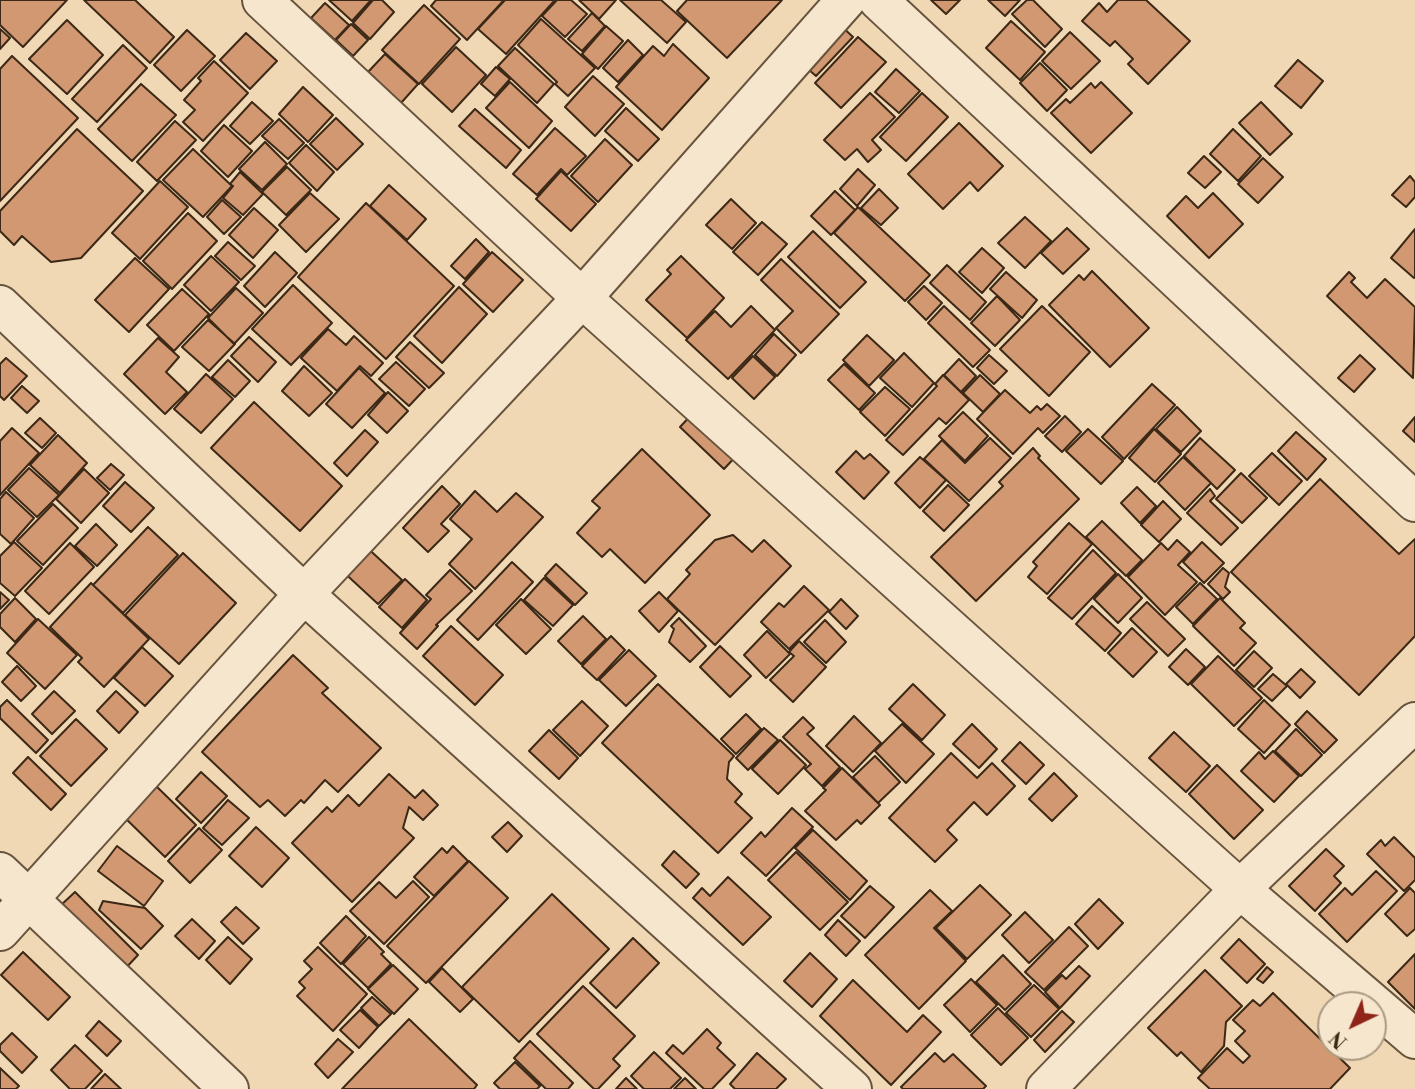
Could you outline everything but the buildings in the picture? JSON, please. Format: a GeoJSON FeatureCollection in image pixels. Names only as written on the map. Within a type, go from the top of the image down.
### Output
{"type":"FeatureCollection","features":[{"type":"Feature","properties":{"kind":"street"},"geometry":{"type":"LineString","coordinates":[[262,0],[582,298],[1240,889],[1415,1039]]}},
{"type":"Feature","properties":{"kind":"street"},"geometry":{"type":"LineString","coordinates":[[0,931],[304,594],[582,298],[846,0]]}},
{"type":"Feature","properties":{"kind":"street"},"geometry":{"type":"LineString","coordinates":[[877,0],[1415,502]]}},
{"type":"Feature","properties":{"kind":"street"},"geometry":{"type":"LineString","coordinates":[[0,305],[304,594],[852,1089]]}},
{"type":"Feature","properties":{"kind":"street"},"geometry":{"type":"LineString","coordinates":[[1046,1089],[1240,889],[1415,722]]}},
{"type":"Feature","properties":{"kind":"street"},"geometry":{"type":"LineString","coordinates":[[0,872],[229,1089]]}}]}
